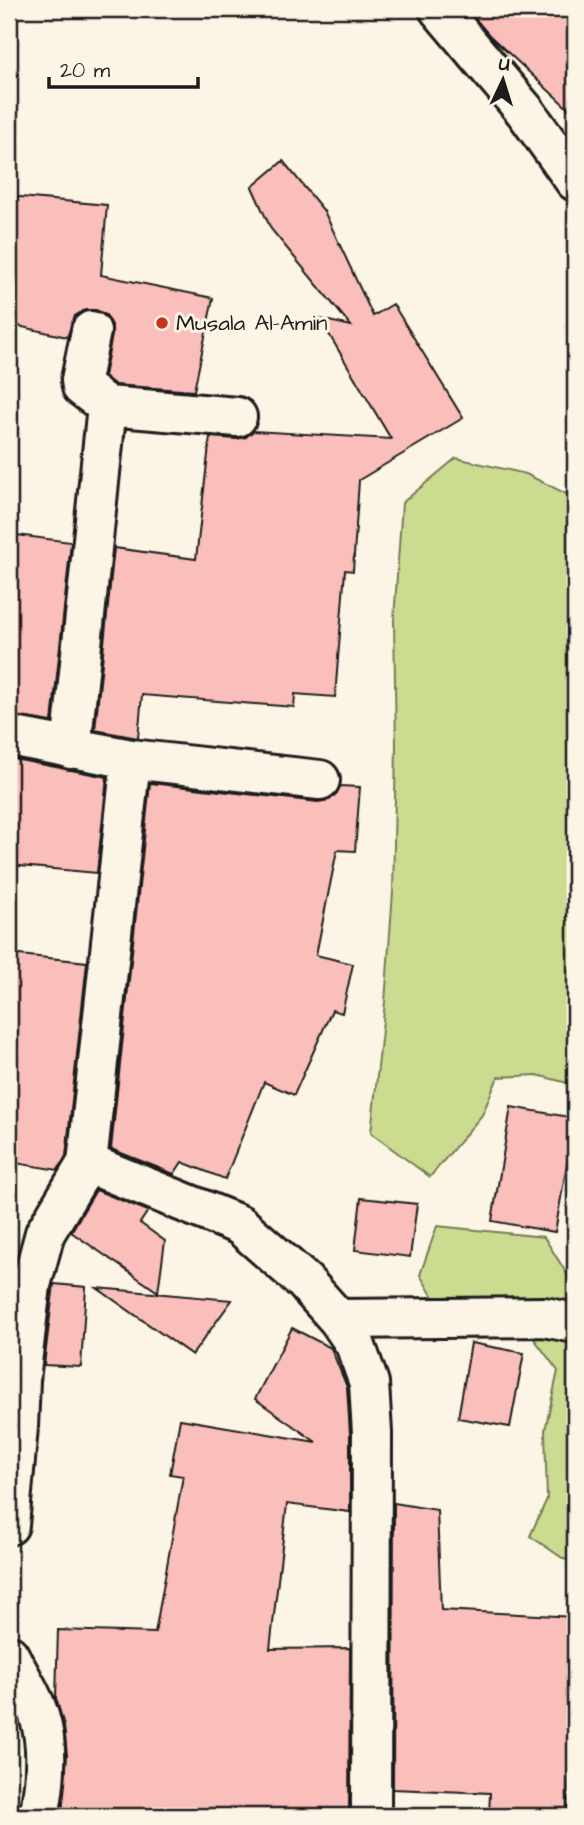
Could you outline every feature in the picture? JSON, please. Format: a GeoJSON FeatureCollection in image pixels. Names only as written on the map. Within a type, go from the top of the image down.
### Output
{"type":"FeatureCollection","features":[{"type":"Feature","properties":{"kind":"street"},"geometry":{"type":"LineString","coordinates":[[439,9],[525,111],[575,181]]}},
{"type":"Feature","properties":{"kind":"street"},"geometry":{"type":"LineString","coordinates":[[91,331],[82,387],[107,406],[237,417]]}},
{"type":"Feature","properties":{"kind":"street"},"geometry":{"type":"LineString","coordinates":[[71,749],[107,406]]}},
{"type":"Feature","properties":{"kind":"street"},"geometry":{"type":"LineString","coordinates":[[9,736],[131,759],[320,780]]}},
{"type":"Feature","properties":{"kind":"street"},"geometry":{"type":"LineString","coordinates":[[9,1525],[20,1380],[31,1285],[45,1233],[87,1163],[131,759]]}},
{"type":"Feature","properties":{"kind":"street"},"geometry":{"type":"LineString","coordinates":[[87,1163],[240,1225],[304,1281],[338,1319],[355,1344],[369,1383],[372,1433],[371,1816]]}},
{"type":"Feature","properties":{"kind":"street"},"geometry":{"type":"LineString","coordinates":[[338,1319],[544,1317],[575,1323]]}},
{"type":"Feature","properties":{"kind":"street"},"geometry":{"type":"LineString","coordinates":[[9,1655],[40,1718],[45,1787],[39,1816]]}},
{"type":"Feature","properties":{"kind":"green space"},"geometry":{"type":"Polygon","coordinates":[[[456,458],[526,474],[575,498],[575,1085],[537,1075],[498,1077],[482,1115],[430,1177],[371,1133],[393,892],[396,747],[394,620],[402,503],[456,458]]]}},
{"type":"Feature","properties":{"kind":"green space"},"geometry":{"type":"Polygon","coordinates":[[[437,1226],[544,1237],[575,1287],[575,1563],[564,1559],[530,1536],[547,1499],[545,1430],[558,1371],[532,1336],[445,1317],[420,1275],[437,1226]]]}},
{"type":"Feature","properties":{"kind":"building"},"geometry":{"type":"Polygon","coordinates":[[[467,9],[575,9],[575,115],[489,35],[467,9]]]}},
{"type":"Feature","properties":{"kind":"building"},"geometry":{"type":"Polygon","coordinates":[[[283,161],[324,211],[373,316],[393,304],[463,418],[359,480],[353,571],[345,570],[335,697],[295,694],[294,707],[142,695],[138,738],[95,730],[114,548],[196,559],[210,437],[236,439],[246,437],[253,431],[391,439],[320,319],[351,326],[271,229],[252,187],[283,161]]]}},
{"type":"Feature","properties":{"kind":"building"},"geometry":{"type":"Polygon","coordinates":[[[9,196],[107,205],[101,275],[213,298],[194,391],[115,385],[104,376],[112,325],[106,315],[96,310],[85,310],[75,316],[67,337],[9,324],[9,196]]]}},
{"type":"Feature","properties":{"kind":"building"},"geometry":{"type":"Polygon","coordinates":[[[9,534],[71,542],[52,722],[9,715],[9,534]]]}},
{"type":"Feature","properties":{"kind":"building"},"geometry":{"type":"Polygon","coordinates":[[[9,758],[107,777],[97,873],[9,865],[9,758]]]}},
{"type":"Feature","properties":{"kind":"building"},"geometry":{"type":"Polygon","coordinates":[[[150,783],[318,802],[329,800],[340,786],[360,787],[355,851],[337,850],[316,955],[353,964],[342,1013],[332,1010],[294,1095],[264,1082],[225,1179],[182,1162],[174,1174],[111,1149],[150,783]]]}},
{"type":"Feature","properties":{"kind":"building"},"geometry":{"type":"Polygon","coordinates":[[[9,954],[87,962],[66,1156],[58,1170],[9,1162],[9,954]]]}},
{"type":"Feature","properties":{"kind":"building"},"geometry":{"type":"Polygon","coordinates":[[[511,1107],[575,1118],[555,1232],[492,1221],[511,1107]]]}},
{"type":"Feature","properties":{"kind":"building"},"geometry":{"type":"Polygon","coordinates":[[[96,1190],[148,1211],[140,1223],[165,1241],[158,1292],[71,1232],[96,1190]]]}},
{"type":"Feature","properties":{"kind":"building"},"geometry":{"type":"Polygon","coordinates":[[[361,1198],[417,1204],[410,1257],[355,1250],[361,1198]]]}},
{"type":"Feature","properties":{"kind":"building"},"geometry":{"type":"Polygon","coordinates":[[[54,1284],[86,1287],[81,1367],[44,1365],[54,1284]]]}},
{"type":"Feature","properties":{"kind":"building"},"geometry":{"type":"Polygon","coordinates":[[[97,1288],[232,1300],[192,1355],[97,1288]]]}},
{"type":"Feature","properties":{"kind":"building"},"geometry":{"type":"Polygon","coordinates":[[[292,1328],[331,1348],[347,1387],[350,1512],[287,1504],[270,1649],[350,1648],[349,1816],[62,1814],[67,1755],[64,1726],[56,1698],[58,1630],[155,1633],[183,1476],[170,1474],[180,1419],[316,1442],[255,1399],[292,1328]]]}},
{"type":"Feature","properties":{"kind":"building"},"geometry":{"type":"Polygon","coordinates":[[[471,1343],[524,1353],[510,1427],[458,1418],[471,1343]]]}},
{"type":"Feature","properties":{"kind":"building"},"geometry":{"type":"Polygon","coordinates":[[[394,1503],[437,1510],[441,1610],[575,1617],[575,1738],[572,1738],[567,1816],[489,1816],[490,1793],[393,1789],[394,1503]]]}},
{"type":"Feature","properties":{"kind":"place","name":"Musala Al-Amin"},"geometry":{"type":"Point","coordinates":[162,323]}}]}
